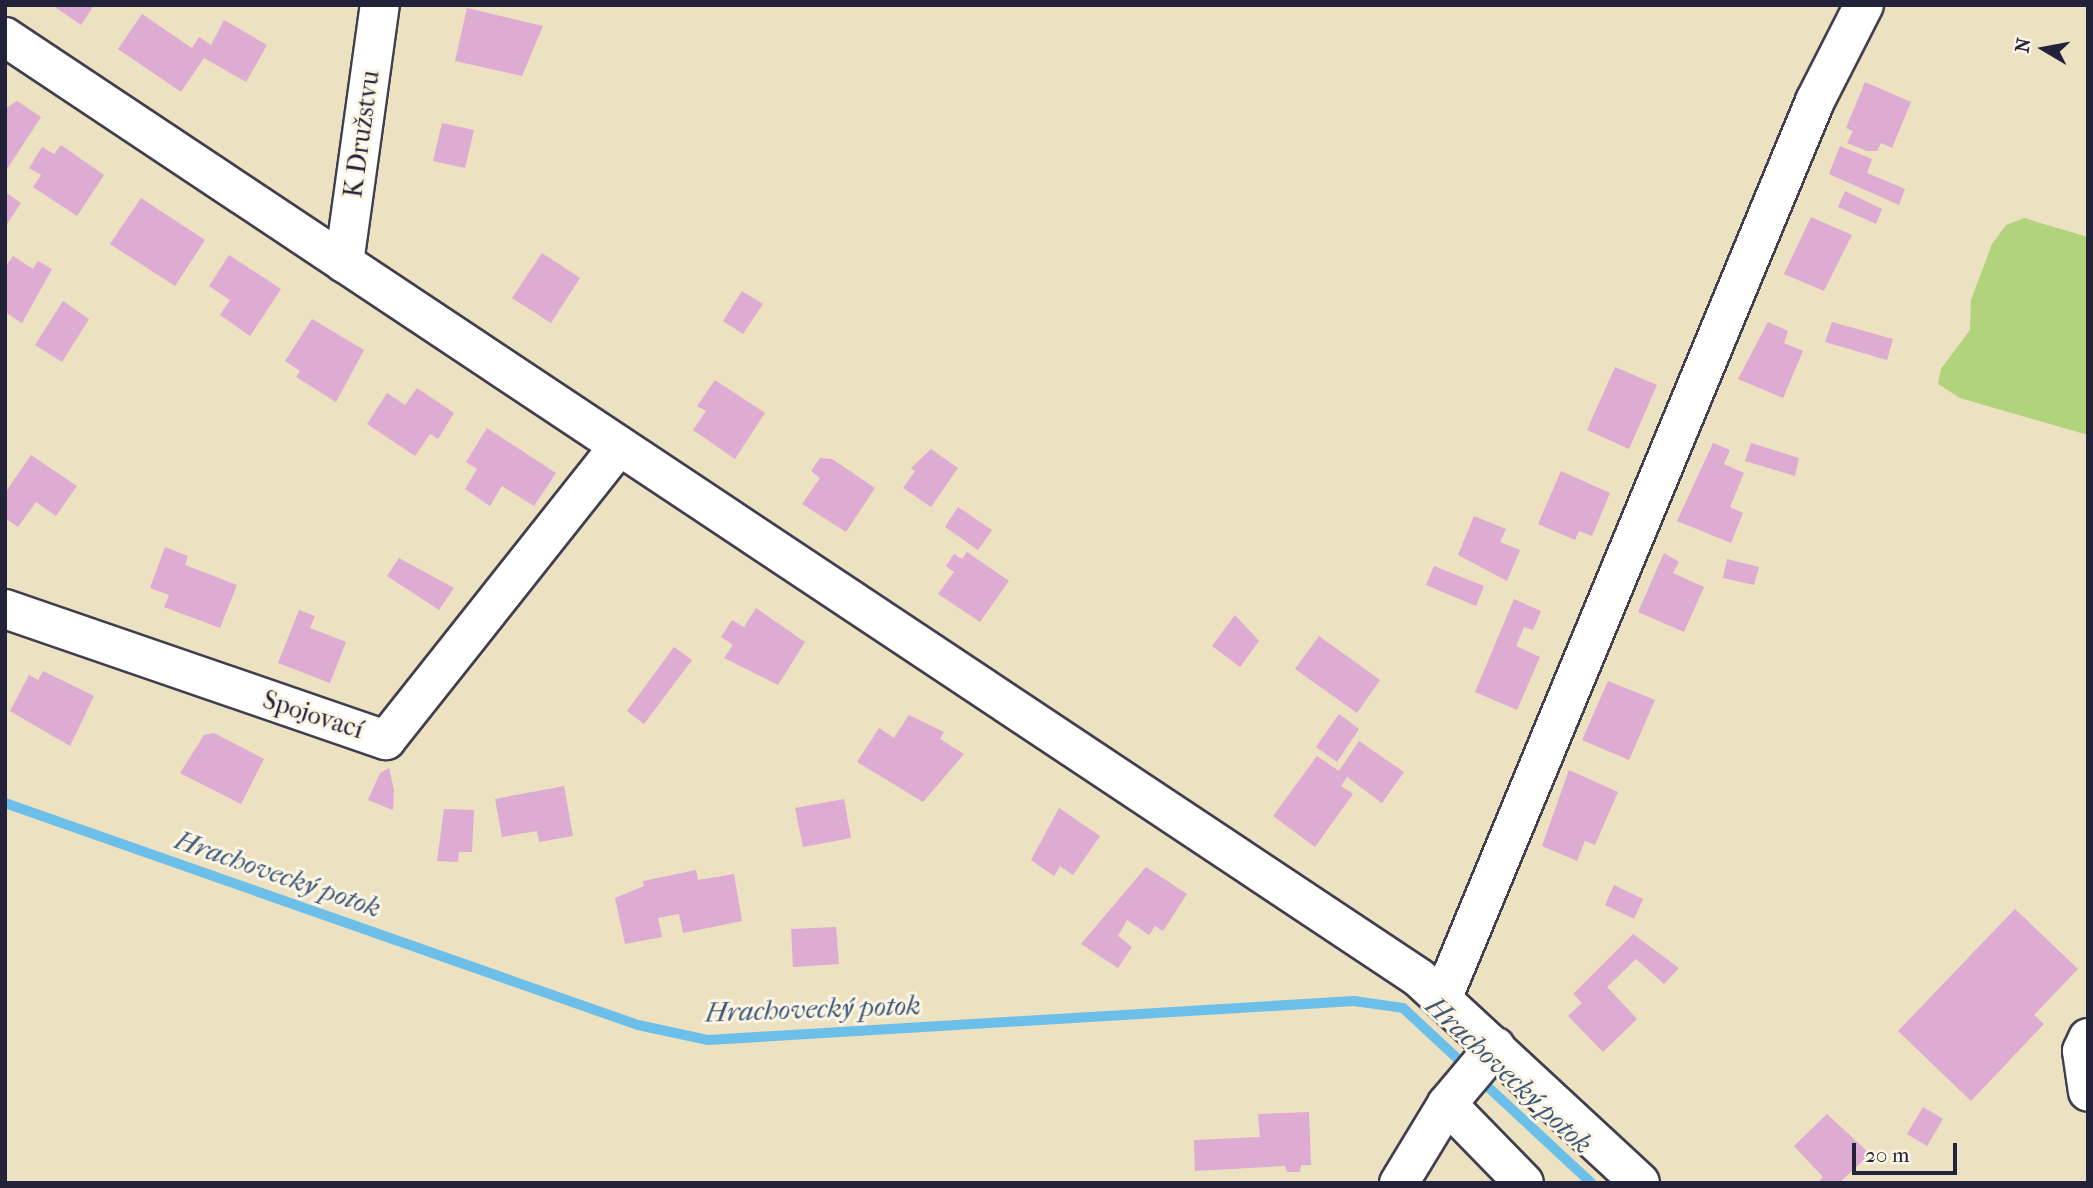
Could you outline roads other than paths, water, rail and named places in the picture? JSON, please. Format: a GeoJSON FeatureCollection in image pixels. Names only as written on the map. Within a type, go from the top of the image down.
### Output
{"type":"FeatureCollection","features":[{"type":"Feature","properties":{"kind":"street","name":"K Družstvu"},"geometry":{"type":"LineString","coordinates":[[344,263],[380,5]]}},
{"type":"Feature","properties":{"kind":"street"},"geometry":{"type":"LineString","coordinates":[[1443,998],[1810,113],[1864,5]]}},
{"type":"Feature","properties":{"kind":"street"},"geometry":{"type":"LineString","coordinates":[[5,37],[1443,998],[1472,1074],[1524,1183]]}},
{"type":"Feature","properties":{"kind":"street","name":"Spojovací"},"geometry":{"type":"LineString","coordinates":[[5,608],[386,740],[619,446]]}},
{"type":"Feature","properties":{"kind":"street"},"geometry":{"type":"LineString","coordinates":[[2088,1038],[2082,1051],[2088,1092]]}},
{"type":"Feature","properties":{"kind":"street"},"geometry":{"type":"LineString","coordinates":[[1399,1183],[1472,1074]]}},
{"type":"Feature","properties":{"kind":"street"},"geometry":{"type":"LineString","coordinates":[[1472,1074],[1640,1183]]}},
{"type":"Feature","properties":{"kind":"waterway","name":"Hrachovecký potok"},"geometry":{"type":"LineString","coordinates":[[5,803],[638,1025],[708,1040],[1354,1001],[1403,1008],[1591,1183]]}}]}
